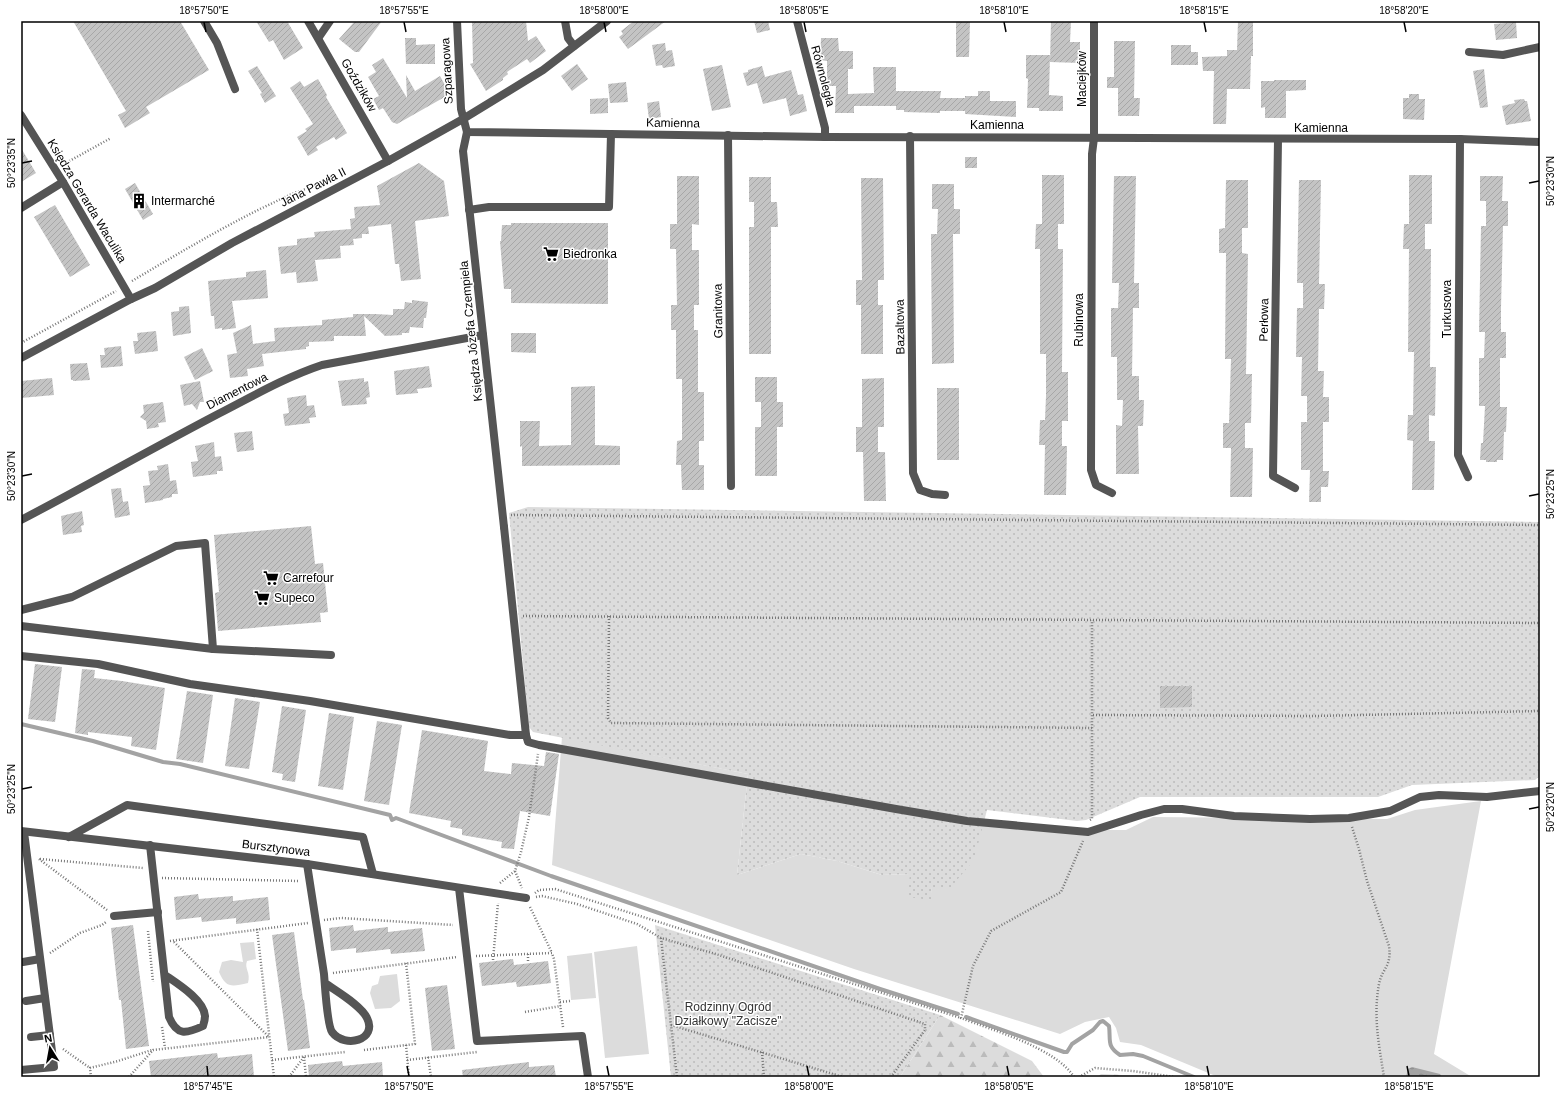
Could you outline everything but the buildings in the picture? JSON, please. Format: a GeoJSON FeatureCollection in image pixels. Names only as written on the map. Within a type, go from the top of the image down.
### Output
{"type":"FeatureCollection","features":[{"type":"Feature","properties":{"kind":"street"},"geometry":{"type":"LineString","coordinates":[[204,21],[217,44],[235,89]]}},
{"type":"Feature","properties":{"kind":"street","name":"Goździków"},"geometry":{"type":"LineString","coordinates":[[308,21],[388,161]]}},
{"type":"Feature","properties":{"kind":"street"},"geometry":{"type":"LineString","coordinates":[[318,37],[330,21]]}},
{"type":"Feature","properties":{"kind":"street","name":"Szparagowa"},"geometry":{"type":"LineString","coordinates":[[457,21],[461,109],[463,119]]}},
{"type":"Feature","properties":{"kind":"street"},"geometry":{"type":"LineString","coordinates":[[565,21],[568,38],[574,46]]}},
{"type":"Feature","properties":{"kind":"street","name":"Jana Pawła II"},"geometry":{"type":"LineString","coordinates":[[21,358],[131,299],[156,288],[255,230],[388,161],[463,119],[543,70],[607,21]]}},
{"type":"Feature","properties":{"kind":"street","name":"Równoległa"},"geometry":{"type":"LineString","coordinates":[[797,21],[825,128],[825,137]]}},
{"type":"Feature","properties":{"kind":"street","name":"Maciejków"},"geometry":{"type":"LineString","coordinates":[[1094,21],[1094,138]]}},
{"type":"Feature","properties":{"kind":"street"},"geometry":{"type":"LineString","coordinates":[[1469,52],[1504,55],[1540,47]]}},
{"type":"Feature","properties":{"kind":"street","name":"Księdza Gerarda Waculika"},"geometry":{"type":"LineString","coordinates":[[21,115],[63,182],[131,299]]}},
{"type":"Feature","properties":{"kind":"street"},"geometry":{"type":"LineString","coordinates":[[463,119],[467,132]]}},
{"type":"Feature","properties":{"kind":"street","name":"Kamienna"},"geometry":{"type":"LineString","coordinates":[[467,132],[825,137],[910,136],[1278,140],[1460,139],[1540,142]]}},
{"type":"Feature","properties":{"kind":"street","name":"Księdza Józefa Czempiela"},"geometry":{"type":"LineString","coordinates":[[467,132],[463,150],[526,735]]}},
{"type":"Feature","properties":{"kind":"street"},"geometry":{"type":"LineString","coordinates":[[469,210],[489,208],[609,207],[611,134]]}},
{"type":"Feature","properties":{"kind":"street","name":"Granitowa"},"geometry":{"type":"LineString","coordinates":[[728,135],[732,486]]}},
{"type":"Feature","properties":{"kind":"street","name":"Bazaltowa"},"geometry":{"type":"LineString","coordinates":[[910,136],[913,473],[920,490],[932,494],[945,495]]}},
{"type":"Feature","properties":{"kind":"street","name":"Rubinowa"},"geometry":{"type":"LineString","coordinates":[[1094,138],[1092,162],[1091,470],[1096,485],[1112,492]]}},
{"type":"Feature","properties":{"kind":"street","name":"Turkusowa"},"geometry":{"type":"LineString","coordinates":[[1460,139],[1458,456],[1468,477]]}},
{"type":"Feature","properties":{"kind":"street","name":"Perłowa"},"geometry":{"type":"LineString","coordinates":[[1278,140],[1273,476],[1295,488]]}},
{"type":"Feature","properties":{"kind":"street"},"geometry":{"type":"LineString","coordinates":[[21,208],[63,182]]}},
{"type":"Feature","properties":{"kind":"street","name":"Diamentowa"},"geometry":{"type":"LineString","coordinates":[[21,520],[184,432],[284,380],[308,370],[322,365],[483,335]]}},
{"type":"Feature","properties":{"kind":"street"},"geometry":{"type":"LineString","coordinates":[[21,610],[72,597],[176,546],[205,543],[213,649]]}},
{"type":"Feature","properties":{"kind":"street"},"geometry":{"type":"LineString","coordinates":[[21,631],[21,626],[213,649],[332,656]]}},
{"type":"Feature","properties":{"kind":"street"},"geometry":{"type":"LineString","coordinates":[[21,656],[98,664],[190,684],[310,701],[510,735],[526,735],[528,742],[539,745],[912,812],[967,820],[1088,832],[1164,809],[1182,809],[1234,816],[1310,819],[1350,818],[1390,811],[1420,797],[1432,795],[1486,797],[1540,791]]}},
{"type":"Feature","properties":{"kind":"street"},"geometry":{"type":"LineString","coordinates":[[69,836],[127,806],[363,837],[373,874]]}},
{"type":"Feature","properties":{"kind":"street"},"geometry":{"type":"LineString","coordinates":[[21,1070],[54,1067],[23,831]]}},
{"type":"Feature","properties":{"kind":"street","name":"Bursztynowa"},"geometry":{"type":"LineString","coordinates":[[23,831],[307,864],[526,898]]}},
{"type":"Feature","properties":{"kind":"street"},"geometry":{"type":"LineString","coordinates":[[150,845],[169,1016],[174,1027],[181,1031],[190,1032],[203,1026],[205,1016],[201,1006],[187,990],[165,975]]}},
{"type":"Feature","properties":{"kind":"street"},"geometry":{"type":"LineString","coordinates":[[307,864],[325,982],[329,1025],[332,1032],[339,1038],[347,1042],[358,1041],[369,1029],[368,1019],[360,1009],[325,982]]}},
{"type":"Feature","properties":{"kind":"street"},"geometry":{"type":"LineString","coordinates":[[459,888],[477,1041],[582,1036],[588,1077]]}},
{"type":"Feature","properties":{"kind":"street"},"geometry":{"type":"LineString","coordinates":[[114,916],[158,912]]}},
{"type":"Feature","properties":{"kind":"street"},"geometry":{"type":"LineString","coordinates":[[23,962],[40,959]]}},
{"type":"Feature","properties":{"kind":"street"},"geometry":{"type":"LineString","coordinates":[[26,1001],[45,998]]}},
{"type":"Feature","properties":{"kind":"street"},"geometry":{"type":"LineString","coordinates":[[31,1037],[50,1037]]}},
{"type":"Feature","properties":{"kind":"path"},"geometry":{"type":"LineString","coordinates":[[55,169],[111,138]]}},
{"type":"Feature","properties":{"kind":"path"},"geometry":{"type":"LineString","coordinates":[[129,282],[230,224],[303,189]]}},
{"type":"Feature","properties":{"kind":"path"},"geometry":{"type":"LineString","coordinates":[[21,343],[117,290]]}},
{"type":"Feature","properties":{"kind":"path"},"geometry":{"type":"LineString","coordinates":[[503,516],[574,515],[718,518],[1540,525]]}},
{"type":"Feature","properties":{"kind":"path"},"geometry":{"type":"LineString","coordinates":[[513,616],[1540,624]]}},
{"type":"Feature","properties":{"kind":"path"},"geometry":{"type":"LineString","coordinates":[[609,616],[608,718],[611,723],[1092,728]]}},
{"type":"Feature","properties":{"kind":"path"},"geometry":{"type":"LineString","coordinates":[[1087,820],[1092,819],[1092,620]]}},
{"type":"Feature","properties":{"kind":"path"},"geometry":{"type":"LineString","coordinates":[[1093,715],[1315,716],[1540,711]]}},
{"type":"Feature","properties":{"kind":"path"},"geometry":{"type":"LineString","coordinates":[[488,892],[515,871],[521,852],[528,817],[539,745]]}},
{"type":"Feature","properties":{"kind":"path"},"geometry":{"type":"LineString","coordinates":[[1350,818],[1367,881],[1389,946],[1391,957],[1380,982],[1377,1003],[1377,1035],[1384,1077]]}},
{"type":"Feature","properties":{"kind":"path"},"geometry":{"type":"LineString","coordinates":[[961,1018],[973,966],[991,931],[1061,892],[1088,832]]}},
{"type":"Feature","properties":{"kind":"path"},"geometry":{"type":"LineString","coordinates":[[40,959],[80,933],[102,925],[114,916],[39,859],[153,869]]}},
{"type":"Feature","properties":{"kind":"path"},"geometry":{"type":"LineString","coordinates":[[144,868],[144,875]]}},
{"type":"Feature","properties":{"kind":"path"},"geometry":{"type":"LineString","coordinates":[[515,871],[552,953]]}},
{"type":"Feature","properties":{"kind":"path"},"geometry":{"type":"LineString","coordinates":[[154,878],[310,882]]}},
{"type":"Feature","properties":{"kind":"path"},"geometry":{"type":"LineString","coordinates":[[526,898],[539,890],[554,889],[961,1018],[1035,1046],[1069,1070],[1074,1077]]}},
{"type":"Feature","properties":{"kind":"path"},"geometry":{"type":"LineString","coordinates":[[493,960],[499,894]]}},
{"type":"Feature","properties":{"kind":"path"},"geometry":{"type":"LineString","coordinates":[[526,898],[542,896],[577,904],[637,924],[661,938],[719,955],[925,1024],[925,1030],[891,1077]]}},
{"type":"Feature","properties":{"kind":"path"},"geometry":{"type":"LineString","coordinates":[[257,929],[274,1077]]}},
{"type":"Feature","properties":{"kind":"path"},"geometry":{"type":"LineString","coordinates":[[661,938],[677,1077]]}},
{"type":"Feature","properties":{"kind":"path"},"geometry":{"type":"LineString","coordinates":[[174,941],[269,1037]]}},
{"type":"Feature","properties":{"kind":"path"},"geometry":{"type":"LineString","coordinates":[[528,954],[528,962]]}},
{"type":"Feature","properties":{"kind":"path"},"geometry":{"type":"LineString","coordinates":[[525,1012],[561,1004],[571,1000]]}},
{"type":"Feature","properties":{"kind":"path"},"geometry":{"type":"LineString","coordinates":[[671,1025],[843,1077]]}},
{"type":"Feature","properties":{"kind":"path"},"geometry":{"type":"LineString","coordinates":[[50,1037],[90,1068],[91,1077]]}},
{"type":"Feature","properties":{"kind":"path"},"geometry":{"type":"LineString","coordinates":[[90,1068],[153,1050],[269,1037]]}},
{"type":"Feature","properties":{"kind":"path"},"geometry":{"type":"LineString","coordinates":[[406,1045],[409,1077]]}},
{"type":"Feature","properties":{"kind":"path"},"geometry":{"type":"LineString","coordinates":[[129,1077],[153,1050]]}},
{"type":"Feature","properties":{"kind":"path"},"geometry":{"type":"LineString","coordinates":[[762,1052],[764,1077]]}},
{"type":"Feature","properties":{"kind":"path"},"geometry":{"type":"LineString","coordinates":[[289,1077],[304,1056],[306,1077]]}},
{"type":"Feature","properties":{"kind":"path"},"geometry":{"type":"LineString","coordinates":[[428,1057],[431,1077]]}},
{"type":"Feature","properties":{"kind":"path"},"geometry":{"type":"LineString","coordinates":[[1078,1077],[1095,1068],[1133,1071],[1175,1077]]}},
{"type":"Feature","properties":{"kind":"green space"},"geometry":{"type":"Polygon","coordinates":[[[528,507],[1540,522],[1540,776],[1535,780],[1412,785],[1378,797],[1140,797],[1086,820],[1077,821],[987,810],[974,860],[951,887],[932,887],[931,900],[907,897],[910,874],[882,875],[837,861],[801,854],[737,875],[748,774],[533,732],[529,727],[509,513],[528,507]]]}},
{"type":"Feature","properties":{"kind":"green space"},"geometry":{"type":"Polygon","coordinates":[[[562,737],[748,774],[737,875],[801,854],[837,861],[882,875],[910,874],[930,900],[932,887],[984,820],[1061,830],[1126,830],[1153,817],[1387,819],[1415,810],[1481,801],[1434,1054],[1472,1077],[1218,1077],[1141,1045],[1120,1042],[1116,1028],[1109,1017],[1085,1022],[1060,1034],[854,969],[552,865],[562,737]]]}},
{"type":"Feature","properties":{"kind":"green space","name":"Rodzinny Ogród Działkowy \"Zacisze\""},"geometry":{"type":"Polygon","coordinates":[[[655,925],[940,1015],[900,1077],[671,1077],[655,925]]]}},
{"type":"Feature","properties":{"kind":"green space"},"geometry":{"type":"Polygon","coordinates":[[[254,942],[256,959],[247,961],[246,964],[249,976],[248,983],[237,985],[227,984],[219,972],[222,962],[231,960],[243,962],[240,943],[254,942]]]}},
{"type":"Feature","properties":{"kind":"green space"},"geometry":{"type":"Polygon","coordinates":[[[637,946],[649,1054],[605,1058],[594,952],[637,946]]]}},
{"type":"Feature","properties":{"kind":"green space"},"geometry":{"type":"Polygon","coordinates":[[[592,953],[596,998],[571,1000],[567,956],[592,953]]]}},
{"type":"Feature","properties":{"kind":"green space"},"geometry":{"type":"Polygon","coordinates":[[[397,974],[400,1001],[391,1008],[375,1009],[370,993],[372,986],[378,984],[380,976],[397,974]]]}},
{"type":"Feature","properties":{"kind":"green space"},"geometry":{"type":"Polygon","coordinates":[[[940,1015],[1032,1061],[1044,1077],[900,1077],[940,1015]]]}},
{"type":"Feature","properties":{"kind":"green space"},"geometry":{"type":"Polygon","coordinates":[[[1101,1074],[1164,1077],[1097,1077],[1101,1074]]]}},
{"type":"Feature","properties":{"kind":"water"},"geometry":{"type":"Polygon","coordinates":[[[1412,1067],[1440,1074],[1442,1077],[1406,1077],[1408,1069],[1412,1067]]]}},
{"type":"Feature","properties":{"kind":"waterway"},"geometry":{"type":"LineString","coordinates":[[21,724],[93,741],[163,762],[180,764],[390,815],[392,820],[396,818],[551,876],[880,989],[958,1014]]}},
{"type":"Feature","properties":{"kind":"waterway"},"geometry":{"type":"LineString","coordinates":[[966,1017],[1064,1052],[1067,1052],[1072,1044],[1093,1030],[1100,1022],[1103,1021],[1109,1026],[1111,1046],[1120,1055],[1133,1054],[1143,1056],[1194,1077]]}},
{"type":"Feature","properties":{"kind":"place","name":"Intermarché"},"geometry":{"type":"Point","coordinates":[139,201]}},
{"type":"Feature","properties":{"kind":"place","name":"Biedronka"},"geometry":{"type":"Point","coordinates":[551,254]}},
{"type":"Feature","properties":{"kind":"place","name":"Carrefour"},"geometry":{"type":"Point","coordinates":[271,578]}},
{"type":"Feature","properties":{"kind":"place","name":"Supeco"},"geometry":{"type":"Point","coordinates":[262,598]}}]}
